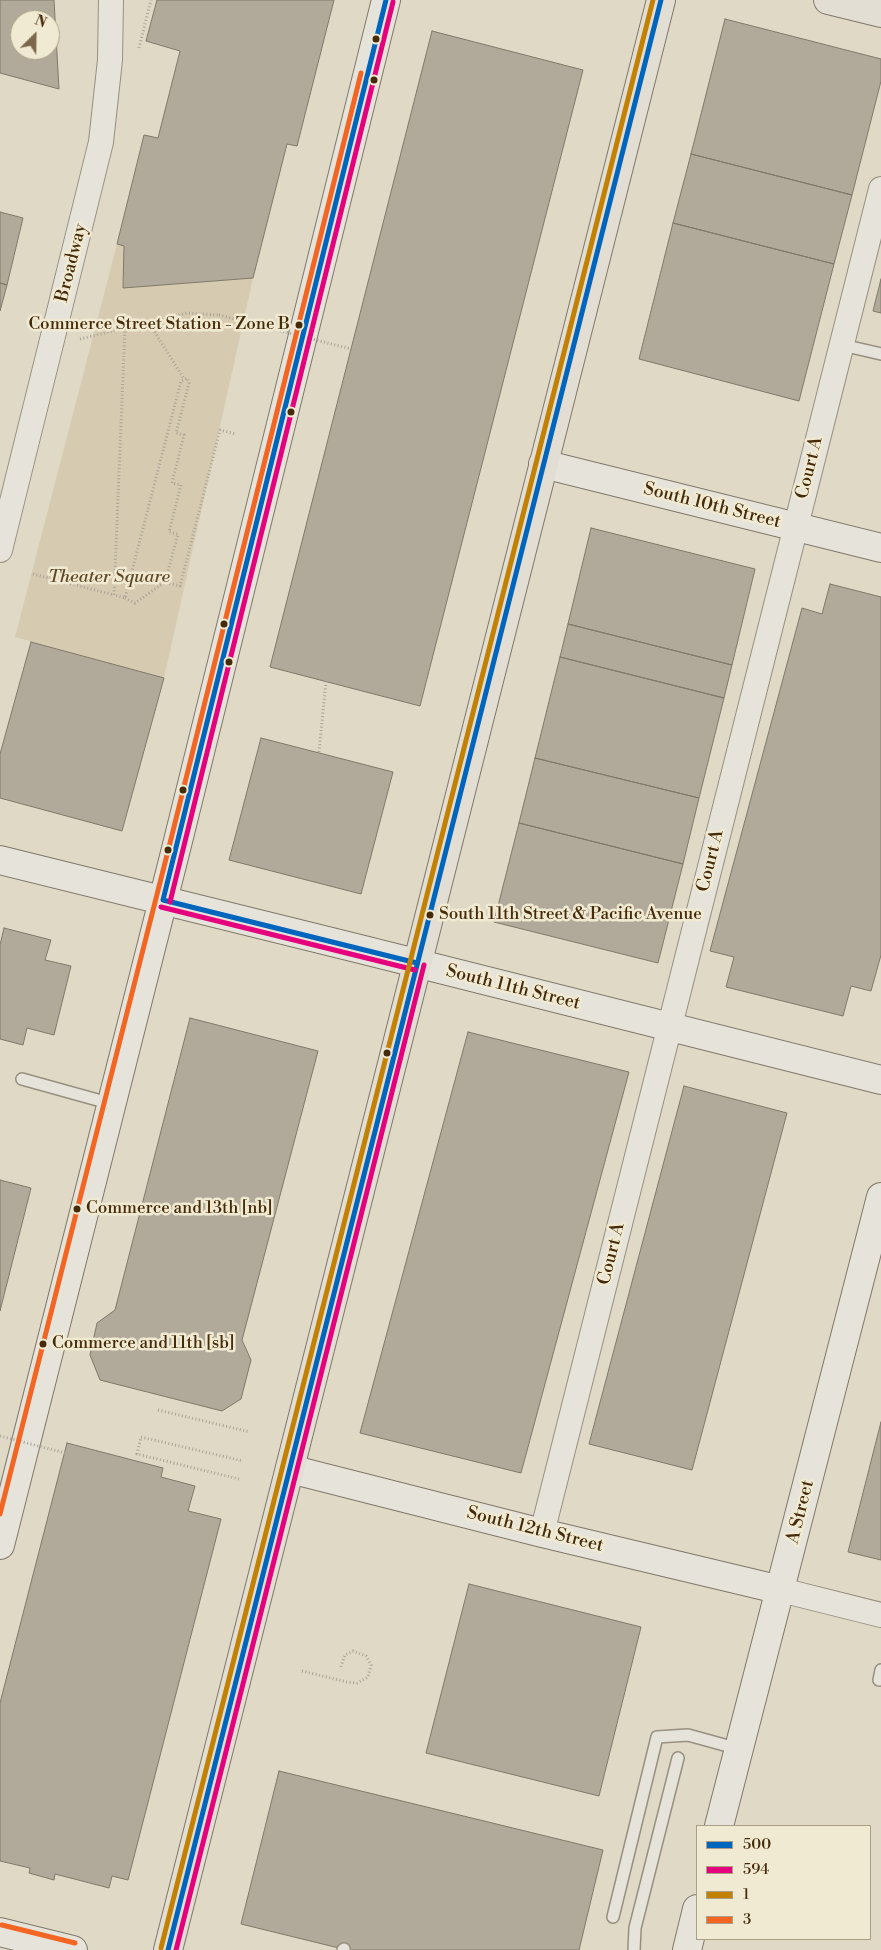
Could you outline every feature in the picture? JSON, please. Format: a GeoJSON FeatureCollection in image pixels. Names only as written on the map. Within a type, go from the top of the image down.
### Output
{"type":"FeatureCollection","features":[{"type":"Feature","properties":{"kind":"main road"},"geometry":{"type":"LineString","coordinates":[[168,1950],[661,0]]}},
{"type":"Feature","properties":{"kind":"main road"},"geometry":{"type":"LineString","coordinates":[[828,0],[881,13]]}},
{"type":"Feature","properties":{"kind":"street","name":"Broadway"},"geometry":{"type":"LineString","coordinates":[[0,550],[101,142],[110,60],[111,0]]}},
{"type":"Feature","properties":{"kind":"street"},"geometry":{"type":"LineString","coordinates":[[0,1545],[163,900],[386,0]]}},
{"type":"Feature","properties":{"kind":"street","name":"Court A"},"geometry":{"type":"LineString","coordinates":[[542,1532],[881,189]]}},
{"type":"Feature","properties":{"kind":"street","name":"South 10th Street"},"geometry":{"type":"LineString","coordinates":[[543,464],[881,548]]}},
{"type":"Feature","properties":{"kind":"street","name":"South 11th Street"},"geometry":{"type":"LineString","coordinates":[[0,860],[881,1080]]}},
{"type":"Feature","properties":{"kind":"street","name":"A Street"},"geometry":{"type":"LineString","coordinates":[[719,1825],[881,1197]]}},
{"type":"Feature","properties":{"kind":"street","name":"South 12th Street"},"geometry":{"type":"LineString","coordinates":[[290,1469],[781,1590]]}},
{"type":"Feature","properties":{"kind":"street"},"geometry":{"type":"LineString","coordinates":[[781,1590],[881,1615]]}},
{"type":"Feature","properties":{"kind":"street"},"geometry":{"type":"LineString","coordinates":[[687,1950],[696,1913]]}},
{"type":"Feature","properties":{"kind":"street"},"geometry":{"type":"LineString","coordinates":[[0,1932],[73,1950]]}},
{"type":"Feature","properties":{"kind":"lane"},"geometry":{"type":"LineString","coordinates":[[842,345],[881,354]]}},
{"type":"Feature","properties":{"kind":"lane"},"geometry":{"type":"LineString","coordinates":[[22,1079],[112,1104]]}},
{"type":"Feature","properties":{"kind":"lane"},"geometry":{"type":"LineString","coordinates":[[613,1917],[657,1737],[688,1735],[739,1749]]}},
{"type":"Feature","properties":{"kind":"lane"},"geometry":{"type":"LineString","coordinates":[[634,1950],[635,1928],[678,1758]]}},
{"type":"Feature","properties":{"kind":"path"},"geometry":{"type":"LineString","coordinates":[[137,56],[151,0]]}},
{"type":"Feature","properties":{"kind":"path"},"geometry":{"type":"LineString","coordinates":[[76,340],[188,313],[219,315],[351,349]]}},
{"type":"Feature","properties":{"kind":"path"},"geometry":{"type":"LineString","coordinates":[[33,574],[125,598],[135,603],[166,582],[178,534],[169,532],[182,485],[172,483],[184,435],[176,433],[189,383],[187,378],[184,379],[148,322]]}},
{"type":"Feature","properties":{"kind":"path"},"geometry":{"type":"LineString","coordinates":[[114,595],[124,328]]}},
{"type":"Feature","properties":{"kind":"path"},"geometry":{"type":"LineString","coordinates":[[125,598],[180,382],[184,379]]}},
{"type":"Feature","properties":{"kind":"path"},"geometry":{"type":"LineString","coordinates":[[166,582],[180,586],[220,430],[236,434]]}},
{"type":"Feature","properties":{"kind":"path"},"geometry":{"type":"LineString","coordinates":[[319,752],[326,681]]}},
{"type":"Feature","properties":{"kind":"path"},"geometry":{"type":"LineString","coordinates":[[158,1410],[250,1432]]}},
{"type":"Feature","properties":{"kind":"path"},"geometry":{"type":"LineString","coordinates":[[0,1436],[65,1453]]}},
{"type":"Feature","properties":{"kind":"path"},"geometry":{"type":"LineString","coordinates":[[239,1479],[137,1454],[142,1437],[244,1461]]}},
{"type":"Feature","properties":{"kind":"path"},"geometry":{"type":"LineString","coordinates":[[302,1671],[357,1683],[368,1677],[371,1665],[366,1656],[353,1651],[345,1655],[340,1670]]}},
{"type":"Feature","properties":{"kind":"green space","name":"Theater Square"},"geometry":{"type":"Polygon","coordinates":[[[117,244],[124,246],[123,288],[253,278],[164,678],[15,637],[117,244]]]}},
{"type":"Feature","properties":{"kind":"building"},"geometry":{"type":"Polygon","coordinates":[[[0,0],[54,0],[55,10],[10,10],[10,60],[57,60],[59,89],[0,73],[0,0]]]}},
{"type":"Feature","properties":{"kind":"building"},"geometry":{"type":"Polygon","coordinates":[[[157,0],[334,0],[297,146],[287,144],[253,278],[123,288],[124,246],[117,244],[144,135],[158,138],[180,51],[146,41],[157,0]]]}},
{"type":"Feature","properties":{"kind":"building"},"geometry":{"type":"Polygon","coordinates":[[[725,19],[881,59],[881,81],[852,195],[691,154],[725,19]]]}},
{"type":"Feature","properties":{"kind":"building"},"geometry":{"type":"Polygon","coordinates":[[[432,31],[583,70],[420,706],[270,667],[432,31]]]}},
{"type":"Feature","properties":{"kind":"building"},"geometry":{"type":"Polygon","coordinates":[[[691,154],[852,195],[834,264],[673,223],[691,154]]]}},
{"type":"Feature","properties":{"kind":"building"},"geometry":{"type":"Polygon","coordinates":[[[0,212],[23,218],[7,285],[0,283],[0,212]]]}},
{"type":"Feature","properties":{"kind":"building"},"geometry":{"type":"Polygon","coordinates":[[[673,223],[834,264],[799,401],[639,359],[673,223]]]}},
{"type":"Feature","properties":{"kind":"building"},"geometry":{"type":"Polygon","coordinates":[[[881,279],[881,313],[873,311],[881,279]]]}},
{"type":"Feature","properties":{"kind":"building"},"geometry":{"type":"Polygon","coordinates":[[[0,283],[7,285],[0,311],[0,283]]]}},
{"type":"Feature","properties":{"kind":"building"},"geometry":{"type":"Polygon","coordinates":[[[591,528],[755,569],[732,665],[568,624],[591,528]]]}},
{"type":"Feature","properties":{"kind":"building"},"geometry":{"type":"Polygon","coordinates":[[[830,584],[881,597],[881,955],[871,991],[851,986],[843,1016],[726,987],[734,957],[710,951],[802,608],[822,614],[830,584]]]}},
{"type":"Feature","properties":{"kind":"building"},"geometry":{"type":"Polygon","coordinates":[[[568,624],[732,665],[724,698],[560,657],[568,624]]]}},
{"type":"Feature","properties":{"kind":"building"},"geometry":{"type":"Polygon","coordinates":[[[31,642],[164,678],[122,831],[0,798],[0,754],[31,642]]]}},
{"type":"Feature","properties":{"kind":"building"},"geometry":{"type":"Polygon","coordinates":[[[560,657],[724,698],[699,798],[535,758],[560,657]]]}},
{"type":"Feature","properties":{"kind":"building"},"geometry":{"type":"Polygon","coordinates":[[[261,738],[393,772],[361,894],[229,860],[261,738]]]}},
{"type":"Feature","properties":{"kind":"building"},"geometry":{"type":"Polygon","coordinates":[[[535,758],[699,798],[683,864],[519,823],[535,758]]]}},
{"type":"Feature","properties":{"kind":"building"},"geometry":{"type":"Polygon","coordinates":[[[519,823],[683,864],[658,963],[494,922],[519,823]]]}},
{"type":"Feature","properties":{"kind":"building"},"geometry":{"type":"Polygon","coordinates":[[[4,928],[51,940],[45,960],[71,966],[54,1035],[27,1028],[23,1045],[0,1039],[0,945],[4,928]]]}},
{"type":"Feature","properties":{"kind":"building"},"geometry":{"type":"Polygon","coordinates":[[[190,1018],[318,1051],[242,1340],[251,1360],[241,1399],[222,1411],[100,1380],[90,1355],[97,1323],[115,1310],[190,1018]]]}},
{"type":"Feature","properties":{"kind":"building"},"geometry":{"type":"Polygon","coordinates":[[[468,1032],[629,1072],[521,1473],[360,1433],[468,1032]]]}},
{"type":"Feature","properties":{"kind":"building"},"geometry":{"type":"Polygon","coordinates":[[[684,1086],[787,1113],[692,1470],[589,1444],[684,1086]]]}},
{"type":"Feature","properties":{"kind":"building"},"geometry":{"type":"Polygon","coordinates":[[[0,1180],[31,1188],[0,1311],[0,1180]]]}},
{"type":"Feature","properties":{"kind":"building"},"geometry":{"type":"Polygon","coordinates":[[[881,1422],[881,1560],[848,1552],[881,1422]]]}},
{"type":"Feature","properties":{"kind":"building"},"geometry":{"type":"Polygon","coordinates":[[[67,1443],[163,1468],[161,1477],[195,1486],[188,1511],[221,1519],[128,1880],[112,1876],[109,1888],[55,1874],[54,1880],[29,1873],[30,1868],[0,1861],[0,1703],[67,1443]]]}},
{"type":"Feature","properties":{"kind":"building"},"geometry":{"type":"Polygon","coordinates":[[[469,1584],[641,1627],[599,1796],[426,1753],[469,1584]]]}},
{"type":"Feature","properties":{"kind":"building"},"geometry":{"type":"Polygon","coordinates":[[[279,1771],[603,1850],[579,1950],[347,1950],[241,1924],[279,1771]]]}},
{"type":"Feature","properties":{"kind":"transit line","name":"500"},"geometry":{"type":"LineString","coordinates":[[386,0],[163,900],[417,963]]}},
{"type":"Feature","properties":{"kind":"transit line","name":"1"},"geometry":{"type":"LineString","coordinates":[[161,1948],[653,0]]}},
{"type":"Feature","properties":{"kind":"transit line","name":"500"},"geometry":{"type":"LineString","coordinates":[[168,1950],[661,0]]}},
{"type":"Feature","properties":{"kind":"transit line","name":"594"},"geometry":{"type":"LineString","coordinates":[[170,902],[393,2]]}},
{"type":"Feature","properties":{"kind":"transit line","name":"3"},"geometry":{"type":"LineString","coordinates":[[0,1514],[169,847],[361,73]]}},
{"type":"Feature","properties":{"kind":"transit line","name":"594"},"geometry":{"type":"LineString","coordinates":[[161,907],[415,970]]}},
{"type":"Feature","properties":{"kind":"transit line","name":"594"},"geometry":{"type":"LineString","coordinates":[[176,1950],[424,965]]}},
{"type":"Feature","properties":{"kind":"transit line","name":"3"},"geometry":{"type":"LineString","coordinates":[[2,1925],[75,1943]]}},
{"type":"Feature","properties":{"kind":"place","name":"Commerce Street Station - Zone B"},"geometry":{"type":"Point","coordinates":[299,325]}},
{"type":"Feature","properties":{"kind":"place","name":"South 11th Street & Pacific Avenue"},"geometry":{"type":"Point","coordinates":[430,915]}},
{"type":"Feature","properties":{"kind":"place","name":"Commerce and 13th [nb]"},"geometry":{"type":"Point","coordinates":[77,1209]}},
{"type":"Feature","properties":{"kind":"place","name":"Commerce and 11th [sb]"},"geometry":{"type":"Point","coordinates":[43,1344]}}]}
